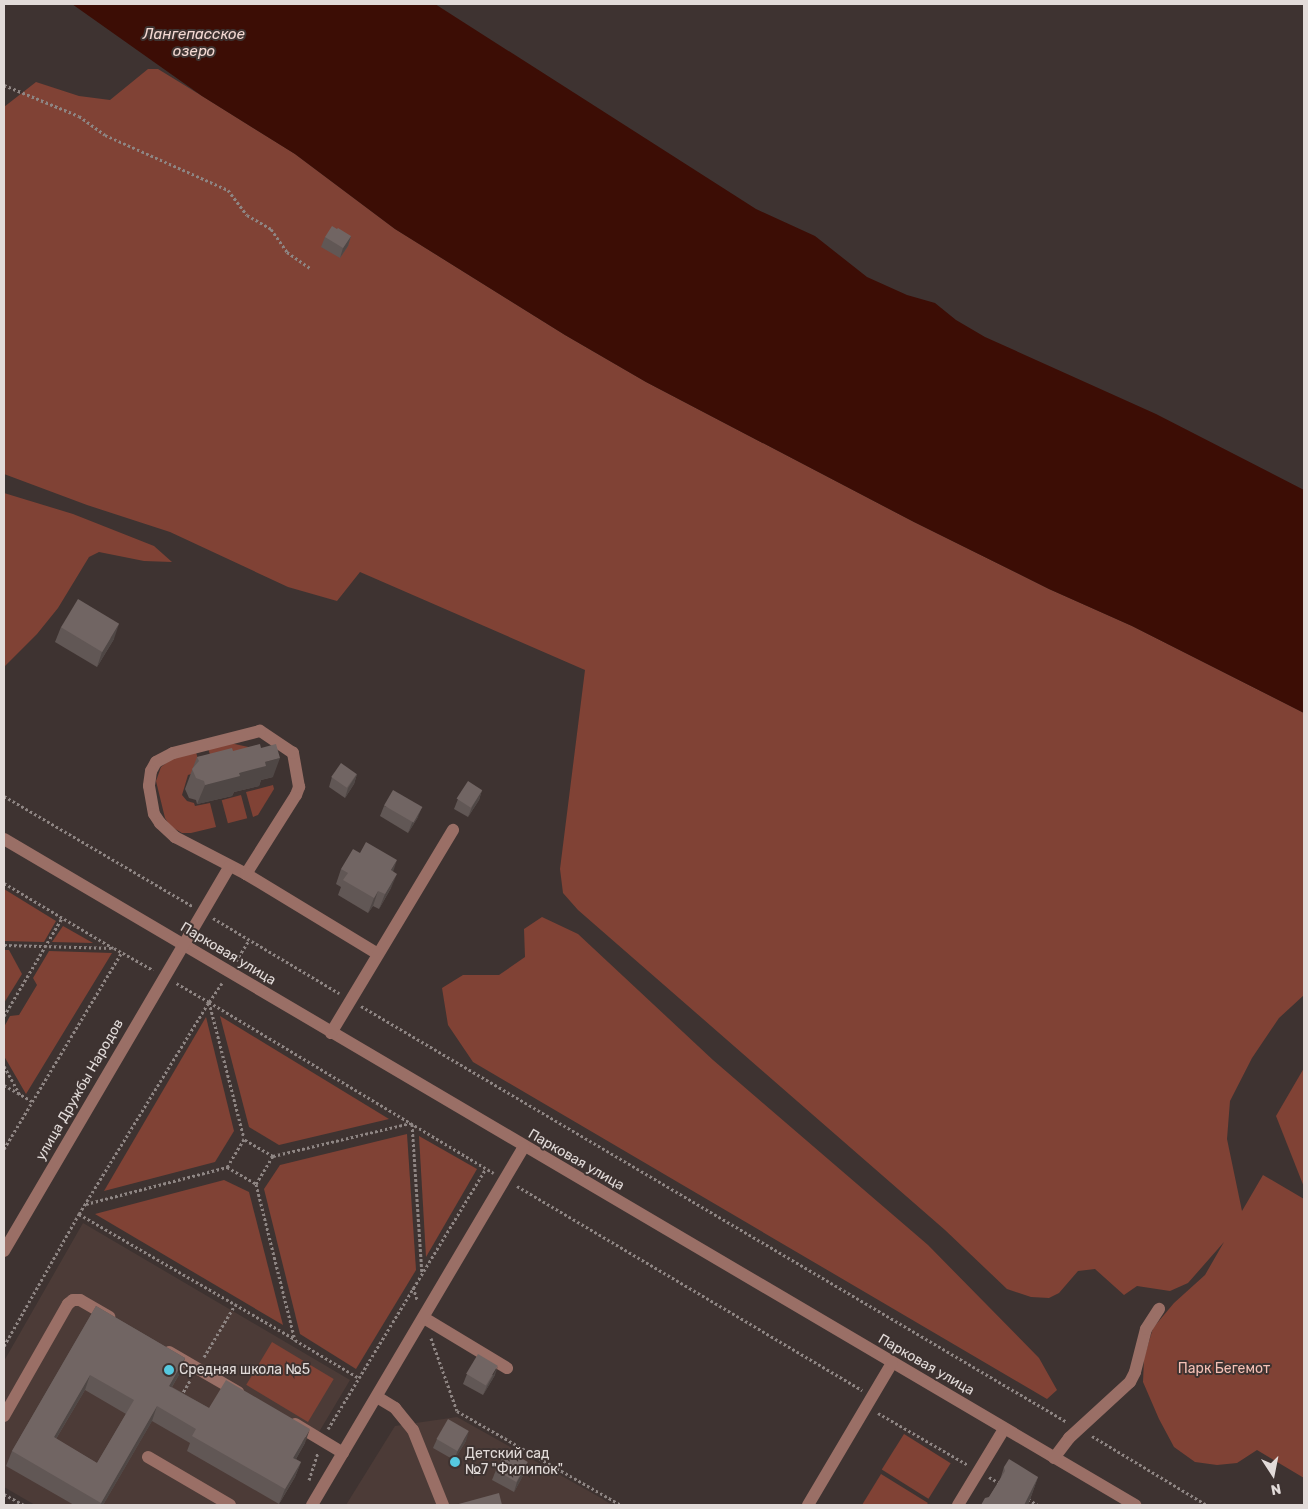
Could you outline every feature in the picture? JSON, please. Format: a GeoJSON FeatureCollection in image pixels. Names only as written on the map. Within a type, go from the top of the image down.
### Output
{"type":"FeatureCollection","features":[{"type":"Feature","properties":{"kind":"street"},"geometry":{"type":"LineString","coordinates":[[246,874],[296,795],[298,787],[293,753],[260,731],[164,756],[156,762],[149,778],[154,814],[166,831],[246,874],[378,954]]}},
{"type":"Feature","properties":{"kind":"street"},"geometry":{"type":"LineString","coordinates":[[331,1033],[453,830]]}},
{"type":"Feature","properties":{"kind":"street","name":"Парковая улица"},"geometry":{"type":"LineString","coordinates":[[4,840],[1135,1505]]}},
{"type":"Feature","properties":{"kind":"street","name":"улица Дружбы Народов"},"geometry":{"type":"LineString","coordinates":[[4,1251],[230,866]]}},
{"type":"Feature","properties":{"kind":"street"},"geometry":{"type":"LineString","coordinates":[[312,1505],[524,1147]]}},
{"type":"Feature","properties":{"kind":"street"},"geometry":{"type":"LineString","coordinates":[[4,1416],[68,1304],[73,1300],[80,1300],[122,1324]]}},
{"type":"Feature","properties":{"kind":"street"},"geometry":{"type":"LineString","coordinates":[[1054,1458],[1079,1428],[1130,1382],[1135,1372],[1146,1329],[1160,1309]]}},
{"type":"Feature","properties":{"kind":"street"},"geometry":{"type":"LineString","coordinates":[[424,1318],[507,1368]]}},
{"type":"Feature","properties":{"kind":"street"},"geometry":{"type":"LineString","coordinates":[[155,1344],[246,1396]]}},
{"type":"Feature","properties":{"kind":"street"},"geometry":{"type":"LineString","coordinates":[[808,1505],[892,1363]]}},
{"type":"Feature","properties":{"kind":"street"},"geometry":{"type":"LineString","coordinates":[[377,1397],[395,1408],[412,1430],[443,1505]]}},
{"type":"Feature","properties":{"kind":"street"},"geometry":{"type":"LineString","coordinates":[[286,1420],[343,1453]]}},
{"type":"Feature","properties":{"kind":"street"},"geometry":{"type":"LineString","coordinates":[[958,1505],[1004,1429]]}},
{"type":"Feature","properties":{"kind":"street"},"geometry":{"type":"LineString","coordinates":[[148,1457],[230,1505]]}},
{"type":"Feature","properties":{"kind":"path"},"geometry":{"type":"LineString","coordinates":[[4,85],[79,116],[105,135],[228,190],[247,215],[271,229],[287,252],[310,268]]}},
{"type":"Feature","properties":{"kind":"path"},"geometry":{"type":"LineString","coordinates":[[4,796],[1207,1505]]}},
{"type":"Feature","properties":{"kind":"path"},"geometry":{"type":"LineString","coordinates":[[4,883],[209,1002],[864,1392],[875,1411],[1004,1486]]}},
{"type":"Feature","properties":{"kind":"path"},"geometry":{"type":"LineString","coordinates":[[4,1016],[62,918]]}},
{"type":"Feature","properties":{"kind":"path"},"geometry":{"type":"LineString","coordinates":[[4,945],[114,948]]}},
{"type":"Feature","properties":{"kind":"path"},"geometry":{"type":"LineString","coordinates":[[4,1149],[122,952]]}},
{"type":"Feature","properties":{"kind":"path"},"geometry":{"type":"LineString","coordinates":[[209,1002],[244,1139],[273,1156],[411,1123]]}},
{"type":"Feature","properties":{"kind":"path"},"geometry":{"type":"LineString","coordinates":[[4,1346],[79,1214],[209,1002]]}},
{"type":"Feature","properties":{"kind":"path"},"geometry":{"type":"LineString","coordinates":[[4,1066],[20,1095]]}},
{"type":"Feature","properties":{"kind":"path"},"geometry":{"type":"LineString","coordinates":[[4,1085],[32,1102]]}},
{"type":"Feature","properties":{"kind":"path"},"geometry":{"type":"LineString","coordinates":[[411,1123],[422,1274]]}},
{"type":"Feature","properties":{"kind":"path"},"geometry":{"type":"LineString","coordinates":[[86,1204],[227,1167],[244,1139]]}},
{"type":"Feature","properties":{"kind":"path"},"geometry":{"type":"LineString","coordinates":[[273,1156],[256,1184],[295,1340]]}},
{"type":"Feature","properties":{"kind":"path"},"geometry":{"type":"LineString","coordinates":[[227,1167],[256,1184]]}},
{"type":"Feature","properties":{"kind":"path"},"geometry":{"type":"LineString","coordinates":[[79,1214],[359,1378],[486,1168]]}},
{"type":"Feature","properties":{"kind":"path"},"geometry":{"type":"LineString","coordinates":[[413,1287],[457,1411],[621,1505]]}},
{"type":"Feature","properties":{"kind":"path"},"geometry":{"type":"LineString","coordinates":[[181,1396],[235,1305]]}},
{"type":"Feature","properties":{"kind":"path"},"geometry":{"type":"LineString","coordinates":[[4,1494],[24,1505]]}},
{"type":"Feature","properties":{"kind":"path"},"geometry":{"type":"LineString","coordinates":[[1021,1496],[1038,1505]]}},
{"type":"Feature","properties":{"kind":"shaded area","name":"Средняя школа №5"},"geometry":{"type":"Polygon","coordinates":[[[83,1223],[350,1380],[319,1432],[313,1429],[288,1472],[295,1477],[279,1504],[281,1505],[35,1505],[4,1487],[4,1361],[83,1223]]]}},
{"type":"Feature","properties":{"kind":"shaded area","name":"Детский сад №7 \"Филипок\""},"geometry":{"type":"Polygon","coordinates":[[[457,1417],[612,1505],[346,1505],[395,1426],[457,1417]]]}},
{"type":"Feature","properties":{"kind":"green space","name":"Парк Бегемот"},"geometry":{"type":"Polygon","coordinates":[[[148,69],[158,69],[295,154],[395,229],[565,335],[646,382],[914,522],[1049,589],[1132,626],[1304,713],[1304,995],[1279,1018],[1252,1058],[1230,1101],[1227,1139],[1242,1211],[1263,1175],[1304,1199],[1304,1478],[1257,1450],[1237,1463],[1217,1465],[1195,1462],[1174,1447],[1143,1382],[1144,1358],[1153,1328],[1174,1303],[1205,1275],[1224,1242],[1188,1283],[1170,1291],[1137,1286],[1124,1295],[1095,1269],[1078,1271],[1059,1293],[1049,1298],[1031,1297],[1007,1289],[945,1230],[578,910],[563,893],[560,869],[585,670],[360,572],[337,601],[288,587],[170,532],[87,505],[4,474],[4,107],[36,82],[79,96],[110,100],[148,69]]]}},
{"type":"Feature","properties":{"kind":"green space"},"geometry":{"type":"Polygon","coordinates":[[[4,493],[73,514],[154,546],[172,562],[144,561],[99,552],[89,557],[58,608],[37,634],[4,667],[4,493]]]}},
{"type":"Feature","properties":{"kind":"green space"},"geometry":{"type":"Polygon","coordinates":[[[230,743],[253,748],[214,768],[208,748],[230,743]]]}},
{"type":"Feature","properties":{"kind":"green space"},"geometry":{"type":"Polygon","coordinates":[[[196,752],[201,771],[188,775],[182,795],[187,801],[194,803],[195,806],[210,803],[216,827],[191,833],[182,833],[170,826],[165,818],[156,781],[161,767],[173,758],[196,752]]]}},
{"type":"Feature","properties":{"kind":"green space"},"geometry":{"type":"Polygon","coordinates":[[[273,785],[274,789],[258,815],[253,817],[246,792],[273,785]]]}},
{"type":"Feature","properties":{"kind":"green space"},"geometry":{"type":"Polygon","coordinates":[[[241,795],[247,818],[228,823],[222,800],[241,795]]]}},
{"type":"Feature","properties":{"kind":"green space"},"geometry":{"type":"Polygon","coordinates":[[[4,889],[56,921],[44,942],[4,941],[4,889]]]}},
{"type":"Feature","properties":{"kind":"green space"},"geometry":{"type":"Polygon","coordinates":[[[542,917],[578,934],[713,1060],[928,1245],[1039,1358],[1057,1390],[1047,1399],[473,1062],[448,1025],[442,988],[463,975],[499,975],[525,957],[524,929],[542,917]]]}},
{"type":"Feature","properties":{"kind":"green space"},"geometry":{"type":"Polygon","coordinates":[[[63,926],[93,943],[52,942],[63,926]]]}},
{"type":"Feature","properties":{"kind":"green space"},"geometry":{"type":"Polygon","coordinates":[[[4,950],[9,950],[22,974],[4,1003],[4,950]]]}},
{"type":"Feature","properties":{"kind":"green space"},"geometry":{"type":"Polygon","coordinates":[[[49,951],[112,953],[26,1094],[4,1056],[4,1027],[10,1016],[19,1015],[37,985],[33,978],[49,951]]]}},
{"type":"Feature","properties":{"kind":"green space"},"geometry":{"type":"Polygon","coordinates":[[[220,1016],[389,1119],[279,1145],[249,1127],[220,1016]]]}},
{"type":"Feature","properties":{"kind":"green space"},"geometry":{"type":"Polygon","coordinates":[[[206,1017],[234,1131],[215,1162],[104,1191],[206,1017]]]}},
{"type":"Feature","properties":{"kind":"green space"},"geometry":{"type":"Polygon","coordinates":[[[1304,1068],[1304,1187],[1276,1116],[1304,1068]]]}},
{"type":"Feature","properties":{"kind":"green space"},"geometry":{"type":"Polygon","coordinates":[[[407,1134],[416,1270],[356,1369],[300,1334],[264,1189],[280,1165],[407,1134]]]}},
{"type":"Feature","properties":{"kind":"green space"},"geometry":{"type":"Polygon","coordinates":[[[419,1136],[477,1169],[426,1257],[419,1136]]]}},
{"type":"Feature","properties":{"kind":"green space"},"geometry":{"type":"Polygon","coordinates":[[[224,1180],[249,1192],[283,1325],[95,1214],[224,1180]]]}},
{"type":"Feature","properties":{"kind":"green space"},"geometry":{"type":"Polygon","coordinates":[[[272,1342],[334,1379],[308,1422],[246,1385],[272,1342]]]}},
{"type":"Feature","properties":{"kind":"green space"},"geometry":{"type":"Polygon","coordinates":[[[904,1434],[951,1463],[928,1499],[882,1470],[904,1434]]]}},
{"type":"Feature","properties":{"kind":"green space"},"geometry":{"type":"Polygon","coordinates":[[[881,1474],[928,1503],[926,1505],[862,1505],[881,1474]]]}},
{"type":"Feature","properties":{"kind":"water","name":"Лангепасское озеро"},"geometry":{"type":"Polygon","coordinates":[[[72,4],[435,4],[756,209],[815,236],[867,277],[907,295],[935,303],[956,320],[985,337],[1156,414],[1304,490],[1304,713],[1132,626],[1049,589],[914,522],[646,382],[565,335],[395,229],[295,154],[202,96],[72,4]]]}},
{"type":"Feature","properties":{"kind":"building"},"geometry":{"type":"Polygon","coordinates":[[[332,226],[351,236],[343,248],[325,237],[332,226]]]}},
{"type":"Feature","properties":{"kind":"building"},"geometry":{"type":"Polygon","coordinates":[[[78,599],[119,624],[102,652],[61,627],[78,599]]]}},
{"type":"Feature","properties":{"kind":"building"},"geometry":{"type":"Polygon","coordinates":[[[260,744],[261,748],[276,744],[280,758],[265,762],[266,766],[239,773],[240,776],[205,785],[204,781],[196,778],[192,769],[199,761],[197,757],[232,748],[233,751],[260,744]]]}},
{"type":"Feature","properties":{"kind":"building"},"geometry":{"type":"Polygon","coordinates":[[[341,763],[357,774],[347,788],[331,777],[341,763]]]}},
{"type":"Feature","properties":{"kind":"building"},"geometry":{"type":"Polygon","coordinates":[[[468,781],[482,790],[471,808],[457,799],[468,781]]]}},
{"type":"Feature","properties":{"kind":"building"},"geometry":{"type":"Polygon","coordinates":[[[393,790],[422,807],[413,823],[384,806],[393,790]]]}},
{"type":"Feature","properties":{"kind":"building"},"geometry":{"type":"Polygon","coordinates":[[[366,842],[397,860],[391,870],[397,874],[385,894],[378,891],[374,898],[343,880],[348,873],[341,869],[353,849],[360,853],[366,842]]]}},
{"type":"Feature","properties":{"kind":"building"},"geometry":{"type":"Polygon","coordinates":[[[96,1306],[185,1358],[169,1386],[209,1408],[226,1380],[310,1429],[293,1458],[301,1462],[285,1489],[192,1436],[196,1429],[157,1406],[101,1503],[12,1451],[96,1306]],[[90,1375],[54,1437],[97,1463],[134,1400],[90,1375]]]}},
{"type":"Feature","properties":{"kind":"building"},"geometry":{"type":"Polygon","coordinates":[[[478,1354],[498,1366],[486,1386],[466,1374],[478,1354]]]}},
{"type":"Feature","properties":{"kind":"building"},"geometry":{"type":"Polygon","coordinates":[[[448,1419],[469,1431],[457,1451],[436,1439],[448,1419]]]}},
{"type":"Feature","properties":{"kind":"building"},"geometry":{"type":"Polygon","coordinates":[[[507,1450],[528,1462],[516,1482],[496,1470],[507,1450]]]}},
{"type":"Feature","properties":{"kind":"building"},"geometry":{"type":"Polygon","coordinates":[[[1009,1459],[1038,1477],[1024,1505],[981,1505],[985,1498],[989,1497],[1005,1471],[1004,1467],[1009,1459]]]}},
{"type":"Feature","properties":{"kind":"building"},"geometry":{"type":"Polygon","coordinates":[[[499,1493],[502,1505],[455,1505],[499,1493]]]}},
{"type":"Feature","properties":{"kind":"place","name":"Средняя школа №5"},"geometry":{"type":"Point","coordinates":[169,1370]}},
{"type":"Feature","properties":{"kind":"place","name":"Детский сад №7 \"Филипок\""},"geometry":{"type":"Point","coordinates":[455,1462]}}]}
